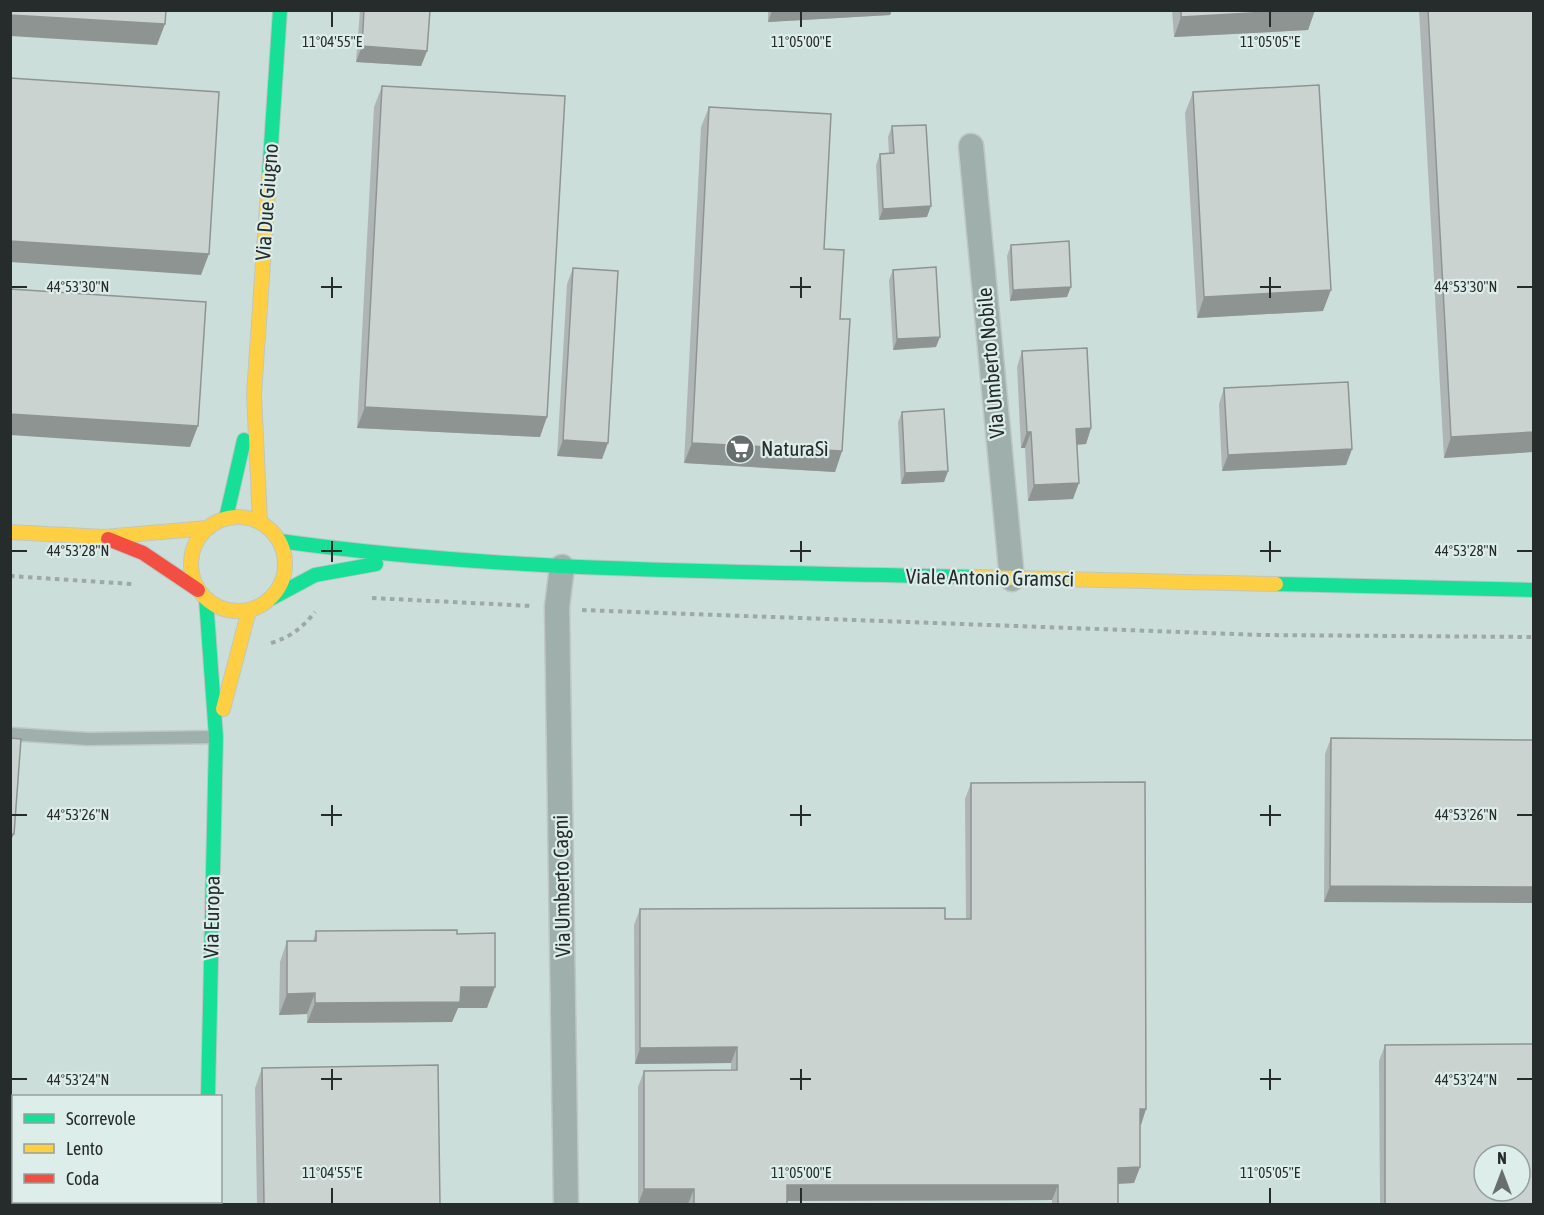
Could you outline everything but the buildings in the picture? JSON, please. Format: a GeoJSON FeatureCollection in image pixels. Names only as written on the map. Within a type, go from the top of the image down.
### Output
{"type":"FeatureCollection","features":[{"type":"Feature","properties":{"kind":"street","name":"Via Due Giugno"},"geometry":{"type":"LineString","coordinates":[[260,522],[254,394],[280,10]]}},
{"type":"Feature","properties":{"kind":"street","name":"Via Umberto Nobile"},"geometry":{"type":"LineString","coordinates":[[971,146],[1012,579]]}},
{"type":"Feature","properties":{"kind":"street","name":"Via Due Giugno"},"geometry":{"type":"LineString","coordinates":[[226,518],[254,394]]}},
{"type":"Feature","properties":{"kind":"street"},"geometry":{"type":"LineString","coordinates":[[104,537],[143,553],[202,595],[219,607],[234,611],[249,610],[272,598],[281,585],[286,571],[286,555],[280,541],[260,522],[249,518],[226,518],[207,528],[198,538],[193,551],[193,577],[202,595]]}},
{"type":"Feature","properties":{"kind":"street"},"geometry":{"type":"LineString","coordinates":[[10,532],[104,537],[207,528]]}},
{"type":"Feature","properties":{"kind":"street","name":"Viale Antonio Gramsci"},"geometry":{"type":"LineString","coordinates":[[280,541],[373,554],[562,567],[1533,590]]}},
{"type":"Feature","properties":{"kind":"street","name":"Viale Antonio Gramsci"},"geometry":{"type":"LineString","coordinates":[[272,598],[315,574],[374,565],[446,559]]}},
{"type":"Feature","properties":{"kind":"street","name":"Via Umberto Cagni"},"geometry":{"type":"LineString","coordinates":[[562,567],[558,607],[566,1204]]}},
{"type":"Feature","properties":{"kind":"street","name":"Via Europa"},"geometry":{"type":"LineString","coordinates":[[202,595],[216,737],[208,1095]]}},
{"type":"Feature","properties":{"kind":"street","name":"Via Europa"},"geometry":{"type":"LineString","coordinates":[[216,737],[249,610]]}},
{"type":"Feature","properties":{"kind":"lane"},"geometry":{"type":"LineString","coordinates":[[10,734],[88,739],[216,737]]}},
{"type":"Feature","properties":{"kind":"path"},"geometry":{"type":"LineString","coordinates":[[10,576],[140,585]]}},
{"type":"Feature","properties":{"kind":"path"},"geometry":{"type":"LineString","coordinates":[[362,598],[558,607],[597,612],[1261,635],[1533,637]]}},
{"type":"Feature","properties":{"kind":"path"},"geometry":{"type":"LineString","coordinates":[[262,646],[286,639],[305,624],[316,610]]}},
{"type":"Feature","properties":{"kind":"shaded area"},"geometry":{"type":"Polygon","coordinates":[[[10,11],[1533,11],[1533,1204],[11,1204],[10,11]]]}},
{"type":"Feature","properties":{"kind":"traffic: fast"},"geometry":{"type":"LineString","coordinates":[[269,176],[280,10]]}},
{"type":"Feature","properties":{"kind":"traffic: fast"},"geometry":{"type":"LineString","coordinates":[[226,518],[244,440]]}},
{"type":"Feature","properties":{"kind":"traffic: fast"},"geometry":{"type":"LineString","coordinates":[[280,541],[366,551],[540,565],[975,577]]}},
{"type":"Feature","properties":{"kind":"traffic: fast"},"geometry":{"type":"LineString","coordinates":[[272,598],[315,575],[376,564]]}},
{"type":"Feature","properties":{"kind":"traffic: fast"},"geometry":{"type":"LineString","coordinates":[[1276,584],[1534,590]]}},
{"type":"Feature","properties":{"kind":"traffic: fast"},"geometry":{"type":"LineString","coordinates":[[206,599],[216,737],[208,1095]]}},
{"type":"Feature","properties":{"kind":"traffic: slow"},"geometry":{"type":"LineString","coordinates":[[260,522],[254,394],[269,176]]}},
{"type":"Feature","properties":{"kind":"traffic: slow"},"geometry":{"type":"LineString","coordinates":[[238,517],[256,520],[271,531],[282,546],[285,564],[282,582],[271,597],[256,608],[238,611],[220,608],[205,597],[194,582],[191,564],[194,546],[205,531],[220,520],[238,517]]}},
{"type":"Feature","properties":{"kind":"traffic: slow"},"geometry":{"type":"LineString","coordinates":[[10,532],[104,537],[207,528]]}},
{"type":"Feature","properties":{"kind":"traffic: slow"},"geometry":{"type":"LineString","coordinates":[[975,577],[1276,584]]}},
{"type":"Feature","properties":{"kind":"traffic: slow"},"geometry":{"type":"LineString","coordinates":[[223,709],[249,610]]}},
{"type":"Feature","properties":{"kind":"traffic: jam"},"geometry":{"type":"LineString","coordinates":[[108,539],[143,553],[198,590]]}},
{"type":"Feature","properties":{"kind":"place","name":"NaturaSì"},"geometry":{"type":"Point","coordinates":[740,449]}}]}
